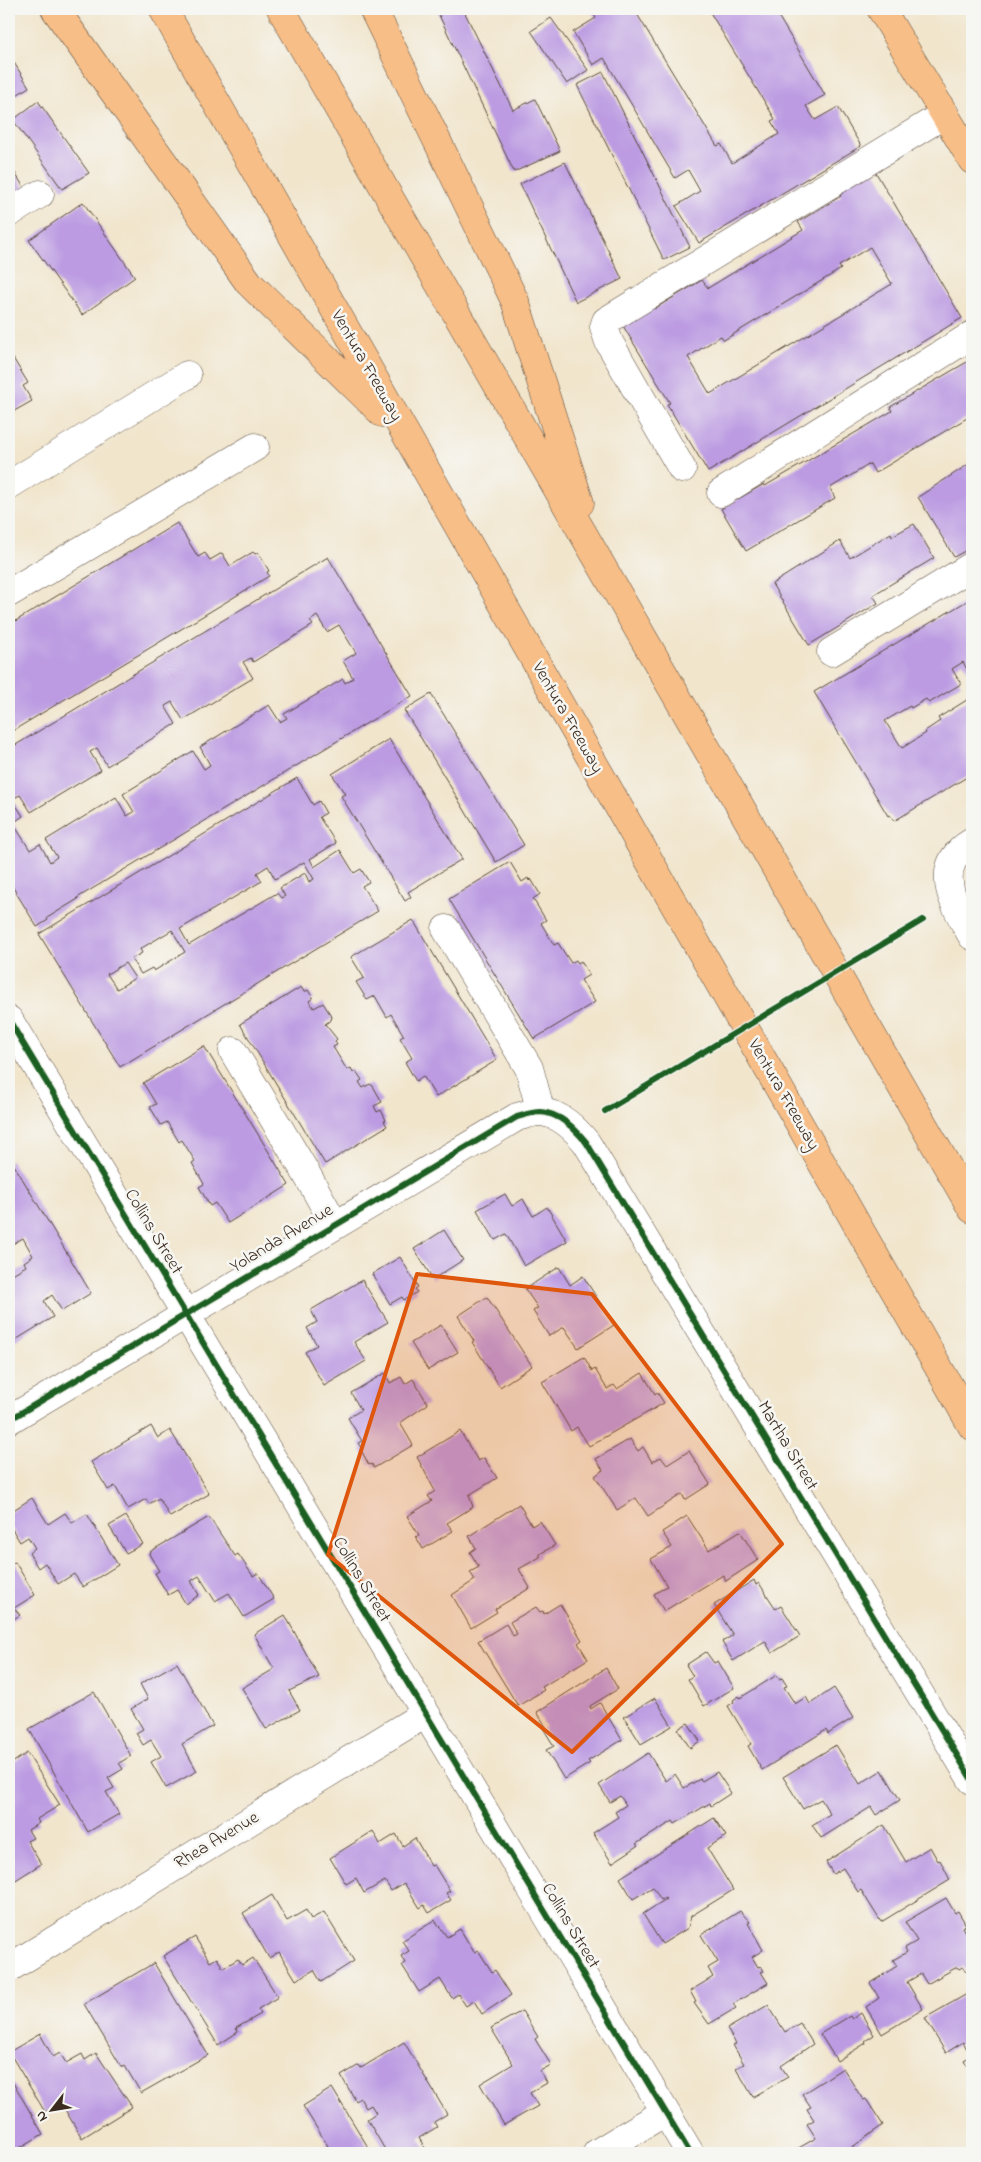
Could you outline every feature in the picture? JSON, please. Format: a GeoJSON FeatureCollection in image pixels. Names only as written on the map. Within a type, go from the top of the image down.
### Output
{"type":"FeatureCollection","features":[{"type":"Feature","properties":{"kind":"main road"},"geometry":{"type":"LineString","coordinates":[[55,9],[249,283],[406,437]]}},
{"type":"Feature","properties":{"kind":"main road","name":"Ventura Freeway"},"geometry":{"type":"LineString","coordinates":[[163,9],[972,1426]]}},
{"type":"Feature","properties":{"kind":"main road"},"geometry":{"type":"LineString","coordinates":[[281,9],[972,1209]]}},
{"type":"Feature","properties":{"kind":"main road"},"geometry":{"type":"LineString","coordinates":[[373,9],[515,301],[596,555]]}},
{"type":"Feature","properties":{"kind":"main road"},"geometry":{"type":"LineString","coordinates":[[881,9],[972,160]]}},
{"type":"Feature","properties":{"kind":"street"},"geometry":{"type":"LineString","coordinates":[[682,469],[609,342],[604,327],[606,321],[945,114]]}},
{"type":"Feature","properties":{"kind":"street"},"geometry":{"type":"LineString","coordinates":[[9,213],[40,194]]}},
{"type":"Feature","properties":{"kind":"street"},"geometry":{"type":"LineString","coordinates":[[721,493],[972,335]]}},
{"type":"Feature","properties":{"kind":"street"},"geometry":{"type":"LineString","coordinates":[[9,484],[188,374]]}},
{"type":"Feature","properties":{"kind":"street"},"geometry":{"type":"LineString","coordinates":[[9,593],[255,446]]}},
{"type":"Feature","properties":{"kind":"street"},"geometry":{"type":"LineString","coordinates":[[831,652],[972,566]]}},
{"type":"Feature","properties":{"kind":"street"},"geometry":{"type":"LineString","coordinates":[[972,842],[964,847],[953,861],[947,881],[954,905],[972,936]]}},
{"type":"Feature","properties":{"kind":"street"},"geometry":{"type":"LineString","coordinates":[[446,929],[529,1068],[541,1112]]}},
{"type":"Feature","properties":{"kind":"street","name":"Collins Street"},"geometry":{"type":"LineString","coordinates":[[9,1020],[690,2153]]}},
{"type":"Feature","properties":{"kind":"street"},"geometry":{"type":"LineString","coordinates":[[233,1051],[335,1225]]}},
{"type":"Feature","properties":{"kind":"street","name":"Martha Street"},"geometry":{"type":"LineString","coordinates":[[541,1112],[560,1118],[575,1129],[586,1142],[972,1780]]}},
{"type":"Feature","properties":{"kind":"street","name":"Yolanda Avenue"},"geometry":{"type":"LineString","coordinates":[[9,1420],[517,1117],[541,1112]]}},
{"type":"Feature","properties":{"kind":"street","name":"Rhea Avenue"},"geometry":{"type":"LineString","coordinates":[[9,1968],[425,1714]]}},
{"type":"Feature","properties":{"kind":"street"},"geometry":{"type":"LineString","coordinates":[[597,2153],[665,2112]]}},
{"type":"Feature","properties":{"kind":"path"},"geometry":{"type":"LineString","coordinates":[[899,934],[923,920]]}},
{"type":"Feature","properties":{"kind":"highlighted area"},"geometry":{"type":"Polygon","coordinates":[[[417,1274],[592,1294],[782,1544],[572,1752],[328,1555],[417,1274]]]}},
{"type":"Feature","properties":{"kind":"building"},"geometry":{"type":"Polygon","coordinates":[[[436,9],[463,9],[513,110],[535,99],[560,151],[514,172],[436,9]]]}},
{"type":"Feature","properties":{"kind":"building"},"geometry":{"type":"Polygon","coordinates":[[[590,9],[634,9],[717,146],[721,144],[732,163],[779,134],[771,121],[775,119],[708,9],[774,9],[825,95],[806,106],[815,120],[838,107],[861,146],[699,243],[676,206],[700,191],[688,170],[675,178],[604,58],[593,65],[573,32],[596,18],[590,9]]]}},
{"type":"Feature","properties":{"kind":"building"},"geometry":{"type":"Polygon","coordinates":[[[551,18],[588,70],[567,84],[531,31],[551,18]]]}},
{"type":"Feature","properties":{"kind":"building"},"geometry":{"type":"Polygon","coordinates":[[[9,60],[11,63],[13,61],[29,87],[9,100],[9,60]]]}},
{"type":"Feature","properties":{"kind":"building"},"geometry":{"type":"Polygon","coordinates":[[[603,72],[690,247],[664,260],[577,85],[603,72]]]}},
{"type":"Feature","properties":{"kind":"building"},"geometry":{"type":"Polygon","coordinates":[[[38,101],[89,173],[62,189],[13,120],[38,101]]]}},
{"type":"Feature","properties":{"kind":"building"},"geometry":{"type":"Polygon","coordinates":[[[565,162],[622,279],[576,302],[520,184],[565,162]]]}},
{"type":"Feature","properties":{"kind":"building"},"geometry":{"type":"Polygon","coordinates":[[[9,163],[26,191],[9,201],[9,163]]]}},
{"type":"Feature","properties":{"kind":"building"},"geometry":{"type":"Polygon","coordinates":[[[872,166],[962,318],[708,472],[667,404],[670,403],[617,316],[647,298],[654,309],[702,280],[708,288],[803,230],[798,222],[841,196],[834,185],[872,166]],[[870,247],[839,266],[841,269],[724,340],[721,336],[688,357],[710,394],[892,284],[870,247]]]}},
{"type":"Feature","properties":{"kind":"building"},"geometry":{"type":"Polygon","coordinates":[[[83,202],[135,277],[82,315],[29,240],[83,202]]]}},
{"type":"Feature","properties":{"kind":"building"},"geometry":{"type":"Polygon","coordinates":[[[13,358],[28,383],[23,386],[32,401],[9,414],[9,361],[13,358]]]}},
{"type":"Feature","properties":{"kind":"building"},"geometry":{"type":"Polygon","coordinates":[[[972,359],[972,415],[875,473],[870,464],[830,488],[835,498],[746,551],[721,509],[764,484],[765,486],[892,411],[890,407],[972,359]]]}},
{"type":"Feature","properties":{"kind":"building"},"geometry":{"type":"Polygon","coordinates":[[[972,462],[972,547],[954,557],[918,497],[972,462]]]}},
{"type":"Feature","properties":{"kind":"building"},"geometry":{"type":"Polygon","coordinates":[[[177,523],[198,557],[205,553],[210,560],[222,553],[230,566],[253,552],[255,554],[258,552],[269,571],[267,572],[269,576],[9,733],[9,625],[177,523]]]}},
{"type":"Feature","properties":{"kind":"building"},"geometry":{"type":"Polygon","coordinates":[[[914,524],[934,558],[873,595],[878,603],[809,645],[772,584],[840,541],[850,558],[891,533],[892,536],[914,524]]]}},
{"type":"Feature","properties":{"kind":"building"},"geometry":{"type":"Polygon","coordinates":[[[328,557],[412,696],[77,898],[37,927],[9,881],[9,749],[328,557]],[[317,616],[310,621],[313,625],[253,662],[251,658],[243,662],[253,678],[183,720],[172,702],[165,706],[176,724],[107,766],[97,748],[90,752],[101,770],[31,812],[20,795],[12,799],[23,816],[13,823],[30,850],[40,844],[50,862],[57,857],[46,840],[116,797],[127,816],[134,812],[123,794],[193,751],[204,769],[210,765],[200,747],[269,705],[280,722],[287,718],[284,714],[343,679],[345,683],[353,678],[343,661],[356,653],[339,625],[327,632],[317,616]]]}},
{"type":"Feature","properties":{"kind":"building"},"geometry":{"type":"Polygon","coordinates":[[[972,598],[972,668],[968,671],[963,662],[952,669],[961,684],[929,703],[926,699],[885,721],[902,748],[926,733],[925,731],[940,721],[938,718],[970,698],[972,703],[972,774],[894,821],[890,815],[888,816],[814,692],[972,598]]]}},
{"type":"Feature","properties":{"kind":"building"},"geometry":{"type":"Polygon","coordinates":[[[431,694],[524,845],[496,862],[404,710],[431,694]]]}},
{"type":"Feature","properties":{"kind":"building"},"geometry":{"type":"Polygon","coordinates":[[[389,739],[462,859],[408,892],[411,897],[405,901],[341,796],[345,794],[332,774],[389,739]]]}},
{"type":"Feature","properties":{"kind":"building"},"geometry":{"type":"Polygon","coordinates":[[[297,778],[313,805],[319,801],[326,813],[319,817],[336,843],[310,859],[314,867],[340,850],[354,873],[361,869],[369,882],[362,886],[378,911],[120,1067],[39,934],[297,778]],[[304,862],[275,879],[268,866],[257,873],[262,881],[180,929],[189,945],[277,893],[281,898],[285,896],[280,888],[305,873],[309,882],[314,879],[304,862]],[[172,930],[140,949],[142,953],[131,959],[141,974],[152,968],[154,971],[185,952],[172,930]],[[125,963],[107,974],[117,989],[135,978],[125,963]]]}},
{"type":"Feature","properties":{"kind":"building"},"geometry":{"type":"Polygon","coordinates":[[[510,862],[522,882],[528,878],[529,881],[531,879],[540,894],[533,899],[546,920],[541,923],[554,945],[558,943],[571,963],[576,960],[578,963],[581,961],[589,975],[581,980],[595,1002],[534,1039],[449,899],[510,862]]]}},
{"type":"Feature","properties":{"kind":"building"},"geometry":{"type":"Polygon","coordinates":[[[413,920],[497,1060],[436,1097],[423,1076],[416,1081],[405,1062],[412,1058],[400,1038],[404,1036],[391,1014],[387,1017],[375,996],[367,1000],[356,982],[364,978],[351,957],[413,920]]]}},
{"type":"Feature","properties":{"kind":"building"},"geometry":{"type":"Polygon","coordinates":[[[301,987],[304,992],[308,990],[313,998],[309,1001],[314,1008],[323,1003],[332,1017],[325,1024],[337,1039],[335,1041],[337,1045],[333,1047],[347,1070],[351,1068],[353,1073],[356,1071],[362,1080],[359,1082],[363,1088],[370,1084],[373,1086],[382,1102],[374,1106],[377,1112],[381,1110],[387,1126],[325,1164],[240,1024],[301,987]]]}},
{"type":"Feature","properties":{"kind":"building"},"geometry":{"type":"Polygon","coordinates":[[[204,1046],[289,1185],[228,1223],[215,1203],[210,1206],[199,1187],[204,1184],[192,1163],[195,1161],[182,1140],[179,1142],[167,1122],[161,1125],[150,1107],[156,1104],[143,1083],[204,1046]]]}},
{"type":"Feature","properties":{"kind":"building"},"geometry":{"type":"Polygon","coordinates":[[[11,1160],[91,1293],[62,1311],[52,1295],[44,1301],[53,1317],[9,1344],[9,1276],[26,1266],[24,1262],[33,1256],[23,1238],[9,1246],[9,1161],[11,1160]]]}},
{"type":"Feature","properties":{"kind":"building"},"geometry":{"type":"Polygon","coordinates":[[[505,1194],[512,1206],[523,1199],[533,1216],[547,1207],[567,1241],[524,1266],[506,1234],[495,1240],[477,1210],[505,1194]]]}},
{"type":"Feature","properties":{"kind":"building"},"geometry":{"type":"Polygon","coordinates":[[[444,1230],[463,1260],[433,1279],[414,1249],[444,1230]]]}},
{"type":"Feature","properties":{"kind":"building"},"geometry":{"type":"Polygon","coordinates":[[[400,1257],[418,1287],[415,1289],[417,1292],[404,1300],[402,1297],[390,1304],[372,1274],[400,1257]]]}},
{"type":"Feature","properties":{"kind":"building"},"geometry":{"type":"Polygon","coordinates":[[[559,1267],[570,1285],[583,1276],[614,1325],[578,1348],[564,1327],[549,1336],[533,1311],[538,1308],[525,1289],[559,1267]]]}},
{"type":"Feature","properties":{"kind":"building"},"geometry":{"type":"Polygon","coordinates":[[[362,1280],[388,1322],[354,1342],[366,1361],[324,1386],[305,1352],[317,1345],[307,1328],[317,1322],[311,1310],[362,1280]]]}},
{"type":"Feature","properties":{"kind":"building"},"geometry":{"type":"Polygon","coordinates":[[[487,1297],[532,1366],[500,1387],[458,1316],[487,1297]]]}},
{"type":"Feature","properties":{"kind":"building"},"geometry":{"type":"Polygon","coordinates":[[[441,1325],[458,1352],[428,1370],[411,1343],[441,1325]]]}},
{"type":"Feature","properties":{"kind":"building"},"geometry":{"type":"Polygon","coordinates":[[[584,1357],[592,1371],[595,1369],[607,1389],[614,1385],[617,1389],[642,1373],[655,1394],[657,1392],[664,1403],[589,1446],[577,1427],[571,1431],[542,1382],[584,1357]]]}},
{"type":"Feature","properties":{"kind":"building"},"geometry":{"type":"Polygon","coordinates":[[[385,1373],[390,1383],[401,1377],[405,1384],[413,1379],[428,1404],[400,1423],[413,1445],[374,1468],[372,1464],[369,1465],[361,1450],[358,1443],[362,1441],[348,1418],[361,1410],[351,1393],[385,1373]]]}},
{"type":"Feature","properties":{"kind":"building"},"geometry":{"type":"Polygon","coordinates":[[[151,1426],[158,1438],[170,1430],[209,1494],[170,1517],[159,1498],[149,1504],[146,1499],[128,1509],[115,1486],[108,1490],[91,1462],[151,1426]]]}},
{"type":"Feature","properties":{"kind":"building"},"geometry":{"type":"Polygon","coordinates":[[[460,1431],[478,1461],[484,1458],[497,1478],[469,1495],[473,1507],[447,1523],[453,1531],[423,1549],[416,1537],[419,1535],[407,1516],[432,1501],[428,1496],[435,1491],[417,1457],[460,1431]]]}},
{"type":"Feature","properties":{"kind":"building"},"geometry":{"type":"Polygon","coordinates":[[[630,1439],[638,1451],[643,1447],[652,1462],[661,1457],[667,1465],[689,1451],[710,1484],[685,1500],[682,1494],[648,1516],[636,1498],[617,1510],[595,1476],[603,1470],[596,1459],[630,1439]]]}},
{"type":"Feature","properties":{"kind":"building"},"geometry":{"type":"Polygon","coordinates":[[[32,1498],[48,1524],[65,1513],[72,1523],[87,1514],[118,1565],[83,1587],[74,1574],[58,1584],[45,1563],[38,1568],[29,1553],[35,1548],[28,1537],[20,1542],[9,1524],[9,1513],[32,1498]]]}},
{"type":"Feature","properties":{"kind":"building"},"geometry":{"type":"Polygon","coordinates":[[[519,1504],[532,1526],[540,1521],[555,1545],[540,1554],[540,1557],[519,1569],[530,1588],[495,1609],[497,1612],[471,1628],[452,1595],[475,1580],[470,1572],[479,1567],[470,1552],[476,1548],[469,1536],[519,1504]]]}},
{"type":"Feature","properties":{"kind":"building"},"geometry":{"type":"Polygon","coordinates":[[[126,1516],[143,1544],[126,1553],[109,1526],[126,1516]]]}},
{"type":"Feature","properties":{"kind":"building"},"geometry":{"type":"Polygon","coordinates":[[[687,1516],[709,1550],[740,1531],[758,1560],[726,1581],[723,1575],[664,1611],[654,1594],[667,1586],[651,1559],[672,1547],[662,1532],[687,1516]]]}},
{"type":"Feature","properties":{"kind":"building"},"geometry":{"type":"Polygon","coordinates":[[[209,1517],[235,1556],[238,1554],[253,1576],[258,1573],[274,1599],[244,1617],[229,1593],[215,1601],[199,1576],[191,1581],[199,1595],[186,1604],[177,1590],[168,1595],[155,1573],[159,1571],[149,1554],[151,1551],[209,1517]]]}},
{"type":"Feature","properties":{"kind":"building"},"geometry":{"type":"Polygon","coordinates":[[[15,1562],[35,1595],[14,1608],[20,1615],[9,1622],[9,1565],[15,1562]]]}},
{"type":"Feature","properties":{"kind":"building"},"geometry":{"type":"Polygon","coordinates":[[[754,1580],[756,1585],[759,1583],[776,1609],[781,1606],[800,1636],[772,1653],[765,1641],[733,1661],[722,1642],[733,1635],[714,1605],[754,1580]]]}},
{"type":"Feature","properties":{"kind":"building"},"geometry":{"type":"Polygon","coordinates":[[[560,1604],[582,1640],[578,1643],[588,1659],[542,1687],[544,1690],[518,1706],[478,1641],[506,1624],[513,1636],[517,1634],[510,1622],[536,1607],[540,1612],[543,1611],[544,1614],[560,1604]]]}},
{"type":"Feature","properties":{"kind":"building"},"geometry":{"type":"Polygon","coordinates":[[[285,1615],[319,1677],[289,1691],[300,1710],[266,1729],[242,1688],[274,1669],[254,1634],[285,1615]]]}},
{"type":"Feature","properties":{"kind":"building"},"geometry":{"type":"Polygon","coordinates":[[[706,1652],[714,1663],[718,1661],[734,1688],[704,1706],[688,1679],[693,1676],[686,1665],[706,1652]]]}},
{"type":"Feature","properties":{"kind":"building"},"geometry":{"type":"Polygon","coordinates":[[[177,1663],[213,1726],[182,1744],[197,1771],[166,1788],[151,1762],[161,1756],[151,1740],[143,1745],[136,1733],[143,1729],[131,1709],[148,1699],[140,1684],[177,1663]]]}},
{"type":"Feature","properties":{"kind":"building"},"geometry":{"type":"Polygon","coordinates":[[[606,1668],[618,1689],[590,1706],[591,1709],[600,1703],[622,1740],[588,1761],[590,1763],[564,1779],[546,1750],[554,1746],[543,1728],[546,1727],[537,1712],[606,1668]]]}},
{"type":"Feature","properties":{"kind":"building"},"geometry":{"type":"Polygon","coordinates":[[[777,1675],[779,1679],[782,1678],[787,1686],[784,1687],[795,1704],[806,1697],[810,1704],[834,1688],[853,1718],[828,1734],[826,1730],[762,1770],[748,1746],[751,1744],[728,1706],[739,1696],[740,1698],[777,1675]]]}},
{"type":"Feature","properties":{"kind":"building"},"geometry":{"type":"Polygon","coordinates":[[[94,1692],[131,1756],[119,1763],[123,1769],[108,1778],[114,1788],[106,1792],[119,1814],[88,1832],[29,1729],[94,1692]]]}},
{"type":"Feature","properties":{"kind":"building"},"geometry":{"type":"Polygon","coordinates":[[[655,1698],[672,1726],[641,1744],[624,1717],[655,1698]]]}},
{"type":"Feature","properties":{"kind":"building"},"geometry":{"type":"Polygon","coordinates":[[[688,1723],[700,1741],[690,1748],[678,1729],[688,1723]]]}},
{"type":"Feature","properties":{"kind":"building"},"geometry":{"type":"Polygon","coordinates":[[[836,1745],[860,1784],[882,1770],[900,1800],[876,1815],[871,1807],[821,1838],[812,1825],[830,1814],[821,1799],[803,1809],[783,1777],[836,1745]]]}},
{"type":"Feature","properties":{"kind":"building"},"geometry":{"type":"Polygon","coordinates":[[[27,1753],[60,1805],[37,1819],[39,1823],[28,1830],[33,1838],[27,1841],[41,1864],[11,1883],[9,1879],[9,1765],[27,1753]]]}},
{"type":"Feature","properties":{"kind":"building"},"geometry":{"type":"Polygon","coordinates":[[[648,1753],[666,1781],[675,1774],[684,1788],[700,1779],[702,1781],[717,1772],[731,1793],[711,1806],[710,1803],[675,1824],[673,1821],[636,1844],[638,1846],[612,1863],[593,1833],[618,1817],[615,1812],[626,1805],[620,1796],[610,1802],[599,1785],[648,1753]]]}},
{"type":"Feature","properties":{"kind":"building"},"geometry":{"type":"Polygon","coordinates":[[[714,1818],[726,1836],[707,1848],[733,1890],[691,1916],[688,1928],[662,1944],[643,1914],[666,1899],[661,1900],[653,1887],[633,1899],[620,1878],[714,1818]]]}},
{"type":"Feature","properties":{"kind":"building"},"geometry":{"type":"Polygon","coordinates":[[[884,1825],[906,1862],[930,1847],[938,1861],[940,1860],[950,1880],[881,1922],[861,1890],[858,1892],[843,1868],[833,1874],[826,1862],[884,1825]]]}},
{"type":"Feature","properties":{"kind":"building"},"geometry":{"type":"Polygon","coordinates":[[[373,1831],[380,1844],[396,1834],[403,1846],[415,1838],[431,1866],[434,1865],[450,1891],[446,1893],[451,1900],[429,1913],[424,1905],[420,1908],[404,1883],[391,1891],[385,1881],[364,1893],[356,1878],[346,1884],[330,1858],[373,1831]]]}},
{"type":"Feature","properties":{"kind":"building"},"geometry":{"type":"Polygon","coordinates":[[[272,1895],[287,1921],[306,1910],[311,1919],[324,1912],[354,1961],[321,1982],[314,1970],[296,1980],[279,1952],[269,1958],[243,1913],[272,1895]]]}},
{"type":"Feature","properties":{"kind":"building"},"geometry":{"type":"Polygon","coordinates":[[[946,1898],[955,1913],[958,1911],[966,1925],[962,1927],[965,1932],[972,1928],[972,1966],[965,1971],[963,1967],[959,1969],[957,1967],[927,1984],[921,1974],[907,1982],[923,2009],[882,2034],[866,2007],[879,1998],[870,1983],[897,1966],[893,1960],[907,1952],[905,1948],[917,1941],[905,1922],[946,1898]]]}},
{"type":"Feature","properties":{"kind":"building"},"geometry":{"type":"Polygon","coordinates":[[[740,1911],[750,1922],[748,1923],[763,1950],[752,1957],[758,1967],[761,1966],[764,1971],[761,1972],[768,1983],[733,2004],[736,2008],[709,2024],[694,2003],[696,2002],[690,1991],[713,1977],[708,1968],[718,1962],[701,1935],[740,1911]]]}},
{"type":"Feature","properties":{"kind":"building"},"geometry":{"type":"Polygon","coordinates":[[[435,1920],[447,1937],[460,1929],[474,1952],[478,1950],[492,1972],[495,1970],[511,1995],[482,2014],[474,2001],[466,2006],[458,1994],[452,1998],[440,1979],[419,1992],[402,1965],[405,1963],[401,1956],[409,1951],[402,1941],[435,1920]]]}},
{"type":"Feature","properties":{"kind":"building"},"geometry":{"type":"Polygon","coordinates":[[[195,1937],[210,1962],[217,1958],[223,1968],[238,1959],[242,1965],[253,1958],[278,1997],[258,2009],[261,2014],[236,2028],[238,2032],[218,2045],[163,1956],[195,1937]]]}},
{"type":"Feature","properties":{"kind":"building"},"geometry":{"type":"Polygon","coordinates":[[[154,1963],[208,2055],[141,2093],[125,2066],[122,2068],[84,2004],[154,1963]]]}},
{"type":"Feature","properties":{"kind":"building"},"geometry":{"type":"Polygon","coordinates":[[[967,1994],[972,2004],[972,2074],[964,2060],[971,2056],[963,2042],[946,2053],[925,2018],[967,1994]]]}},
{"type":"Feature","properties":{"kind":"building"},"geometry":{"type":"Polygon","coordinates":[[[768,2005],[785,2032],[800,2023],[813,2044],[781,2066],[788,2077],[753,2097],[736,2068],[744,2064],[733,2045],[736,2044],[727,2029],[768,2005]]]}},
{"type":"Feature","properties":{"kind":"building"},"geometry":{"type":"Polygon","coordinates":[[[522,2011],[538,2037],[535,2039],[551,2065],[540,2071],[547,2083],[530,2093],[538,2106],[504,2125],[480,2084],[513,2064],[491,2028],[522,2011]]]}},
{"type":"Feature","properties":{"kind":"building"},"geometry":{"type":"Polygon","coordinates":[[[861,2013],[874,2035],[865,2041],[866,2043],[837,2061],[820,2034],[850,2016],[852,2019],[861,2013]]]}},
{"type":"Feature","properties":{"kind":"building"},"geometry":{"type":"Polygon","coordinates":[[[40,2034],[53,2057],[60,2053],[66,2063],[82,2054],[85,2060],[96,2053],[132,2107],[82,2138],[61,2103],[45,2112],[9,2052],[40,2034]]]}},
{"type":"Feature","properties":{"kind":"building"},"geometry":{"type":"Polygon","coordinates":[[[404,2042],[447,2114],[434,2122],[437,2127],[419,2138],[428,2153],[387,2153],[367,2119],[376,2113],[371,2105],[366,2108],[360,2098],[356,2101],[341,2076],[359,2065],[361,2068],[404,2042]]]}},
{"type":"Feature","properties":{"kind":"building"},"geometry":{"type":"Polygon","coordinates":[[[843,2068],[863,2100],[866,2099],[883,2125],[844,2153],[790,2153],[816,2138],[807,2124],[814,2120],[807,2109],[811,2107],[802,2094],[843,2068]]]}},
{"type":"Feature","properties":{"kind":"building"},"geometry":{"type":"Polygon","coordinates":[[[9,2076],[43,2134],[11,2153],[9,2153],[9,2076]]]}},
{"type":"Feature","properties":{"kind":"building"},"geometry":{"type":"Polygon","coordinates":[[[332,2088],[370,2153],[317,2153],[328,2146],[303,2106],[332,2088]]]}},
{"type":"Feature","properties":{"kind":"cycle path"},"geometry":{"type":"LineString","coordinates":[[605,1111],[923,920]]}},
{"type":"Feature","properties":{"kind":"cycle path"},"geometry":{"type":"LineString","coordinates":[[9,1020],[690,2153]]}},
{"type":"Feature","properties":{"kind":"cycle path"},"geometry":{"type":"LineString","coordinates":[[9,1420],[517,1117],[540,1112],[554,1115],[572,1127],[586,1142],[972,1780]]}}]}
